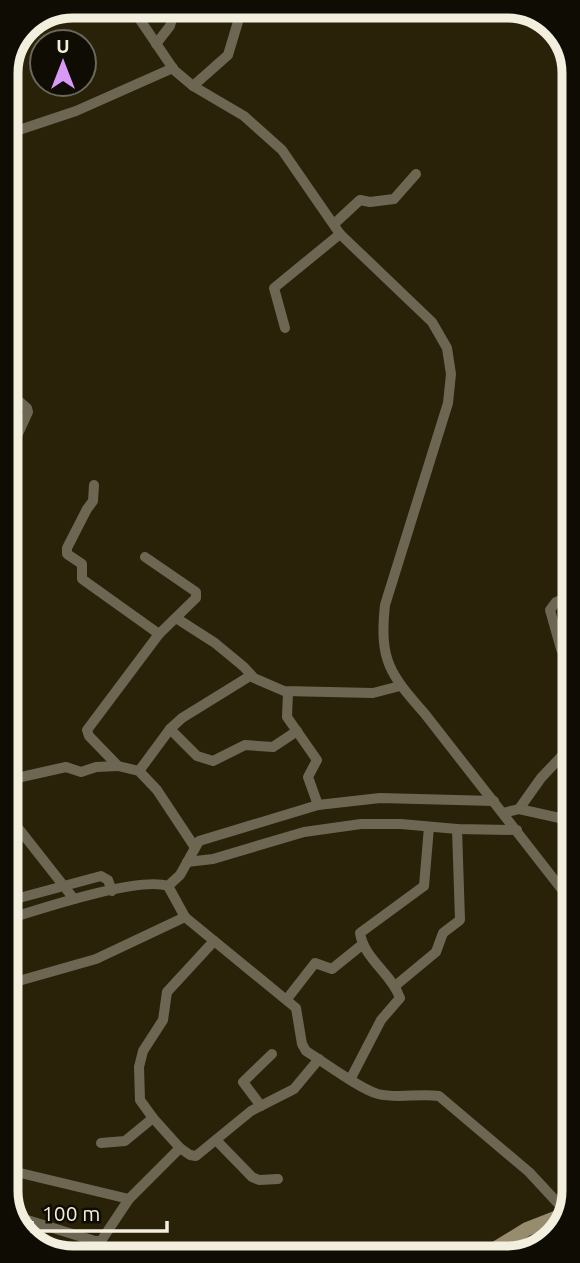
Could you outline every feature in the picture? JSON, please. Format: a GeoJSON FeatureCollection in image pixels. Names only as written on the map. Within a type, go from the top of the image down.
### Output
{"type":"FeatureCollection","features":[{"type":"Feature","properties":{"kind":"street"},"geometry":{"type":"LineString","coordinates":[[139,18],[173,68],[193,86],[244,116],[282,150],[337,229],[432,322],[447,348],[451,374],[448,403],[385,605],[382,628],[384,653],[400,686],[562,889]]}},
{"type":"Feature","properties":{"kind":"street"},"geometry":{"type":"LineString","coordinates":[[156,44],[170,26],[172,18]]}},
{"type":"Feature","properties":{"kind":"street"},"geometry":{"type":"LineString","coordinates":[[193,86],[228,55],[239,18]]}},
{"type":"Feature","properties":{"kind":"street"},"geometry":{"type":"LineString","coordinates":[[18,130],[76,111],[173,68]]}},
{"type":"Feature","properties":{"kind":"street"},"geometry":{"type":"LineString","coordinates":[[285,328],[274,288],[337,229],[360,200],[370,202],[394,199],[416,174]]}},
{"type":"Feature","properties":{"kind":"street"},"geometry":{"type":"LineString","coordinates":[[18,400],[28,412],[18,429]]}},
{"type":"Feature","properties":{"kind":"street"},"geometry":{"type":"LineString","coordinates":[[94,485],[93,501],[66,552],[69,557],[82,564],[82,579],[159,634]]}},
{"type":"Feature","properties":{"kind":"street"},"geometry":{"type":"LineString","coordinates":[[118,766],[89,736],[87,727],[159,634],[196,598],[196,592],[145,557]]}},
{"type":"Feature","properties":{"kind":"street"},"geometry":{"type":"LineString","coordinates":[[562,600],[553,604],[550,610],[562,647]]}},
{"type":"Feature","properties":{"kind":"street"},"geometry":{"type":"LineString","coordinates":[[176,618],[219,646],[244,667],[250,676],[288,692],[309,690],[373,693],[400,686]]}},
{"type":"Feature","properties":{"kind":"street"},"geometry":{"type":"LineString","coordinates":[[139,771],[170,729],[187,714],[250,676]]}},
{"type":"Feature","properties":{"kind":"street"},"geometry":{"type":"LineString","coordinates":[[288,692],[286,714],[317,760],[308,777],[318,805]]}},
{"type":"Feature","properties":{"kind":"street"},"geometry":{"type":"LineString","coordinates":[[170,729],[197,756],[213,761],[245,745],[273,747],[297,731]]}},
{"type":"Feature","properties":{"kind":"street"},"geometry":{"type":"LineString","coordinates":[[519,809],[541,778],[562,756]]}},
{"type":"Feature","properties":{"kind":"street"},"geometry":{"type":"LineString","coordinates":[[18,778],[66,767],[81,772],[96,767],[118,766],[139,771],[157,790],[194,846]]}},
{"type":"Feature","properties":{"kind":"street"},"geometry":{"type":"LineString","coordinates":[[168,886],[199,841],[318,805],[380,798],[494,801]]}},
{"type":"Feature","properties":{"kind":"street"},"geometry":{"type":"LineString","coordinates":[[503,813],[519,809],[562,819]]}},
{"type":"Feature","properties":{"kind":"street"},"geometry":{"type":"LineString","coordinates":[[187,862],[213,859],[304,832],[361,824],[517,830]]}},
{"type":"Feature","properties":{"kind":"street"},"geometry":{"type":"LineString","coordinates":[[18,827],[74,898]]}},
{"type":"Feature","properties":{"kind":"street"},"geometry":{"type":"LineString","coordinates":[[351,1079],[381,1020],[400,1000],[395,986],[363,944],[361,931],[424,886],[429,827]]}},
{"type":"Feature","properties":{"kind":"street"},"geometry":{"type":"LineString","coordinates":[[395,986],[436,952],[443,933],[460,920],[457,829]]}},
{"type":"Feature","properties":{"kind":"street"},"geometry":{"type":"LineString","coordinates":[[18,898],[101,876],[108,880],[113,891]]}},
{"type":"Feature","properties":{"kind":"street"},"geometry":{"type":"LineString","coordinates":[[18,916],[74,898],[151,884],[168,886]]}},
{"type":"Feature","properties":{"kind":"street"},"geometry":{"type":"LineString","coordinates":[[168,886],[185,917],[296,1008],[302,1044],[306,1051],[375,1093],[394,1096],[439,1096],[529,1172],[561,1206]]}},
{"type":"Feature","properties":{"kind":"street"},"geometry":{"type":"LineString","coordinates":[[18,981],[96,959],[185,917]]}},
{"type":"Feature","properties":{"kind":"street"},"geometry":{"type":"LineString","coordinates":[[214,941],[167,992],[163,1020],[140,1060],[140,1100],[153,1118],[180,1148],[196,1156],[251,1111],[294,1089],[319,1059]]}},
{"type":"Feature","properties":{"kind":"street"},"geometry":{"type":"LineString","coordinates":[[287,999],[314,963],[332,969],[363,944]]}},
{"type":"Feature","properties":{"kind":"street"},"geometry":{"type":"LineString","coordinates":[[261,1106],[243,1082],[244,1078],[272,1054]]}},
{"type":"Feature","properties":{"kind":"street"},"geometry":{"type":"LineString","coordinates":[[101,1143],[125,1141],[153,1118]]}},
{"type":"Feature","properties":{"kind":"street"},"geometry":{"type":"LineString","coordinates":[[216,1140],[252,1177],[259,1180],[278,1179]]}},
{"type":"Feature","properties":{"kind":"street"},"geometry":{"type":"LineString","coordinates":[[26,1220],[98,1241],[104,1240],[129,1199],[180,1148]]}},
{"type":"Feature","properties":{"kind":"street"},"geometry":{"type":"LineString","coordinates":[[18,1172],[129,1199]]}},
{"type":"Feature","properties":{"kind":"street"},"geometry":{"type":"LineString","coordinates":[[499,1246],[527,1229],[555,1218]]}}]}
